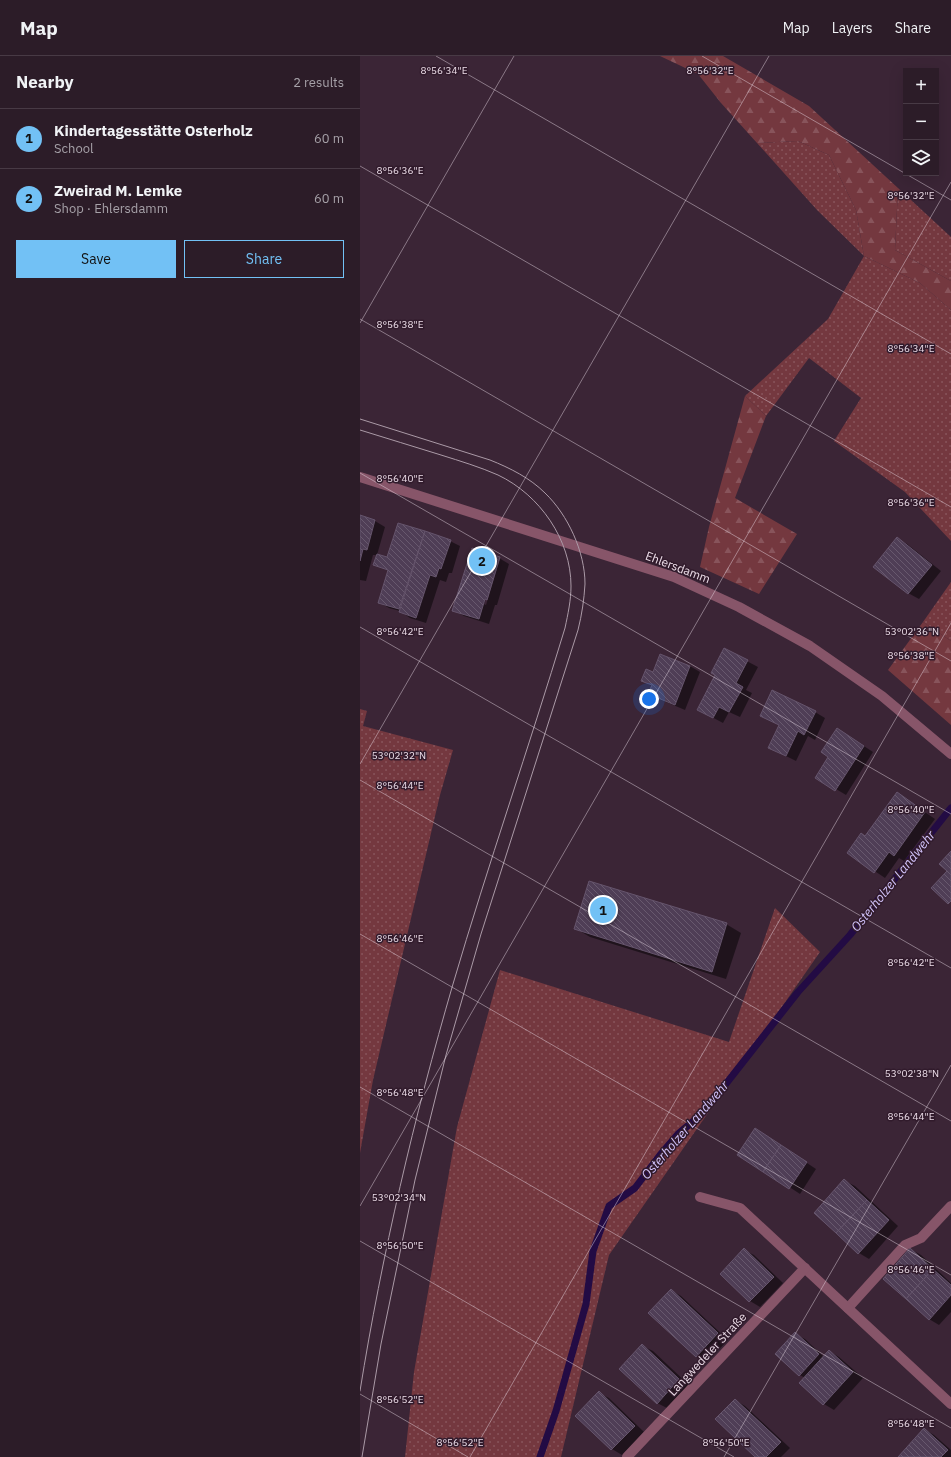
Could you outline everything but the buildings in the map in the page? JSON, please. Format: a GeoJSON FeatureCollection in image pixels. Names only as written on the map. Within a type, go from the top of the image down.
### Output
{"type":"FeatureCollection","features":[{"type":"Feature","properties":{"kind":"street","name":"Ehlersdamm"},"geometry":{"type":"LineString","coordinates":[[360,477],[674,577],[739,607],[817,650],[882,696],[951,754]]}},
{"type":"Feature","properties":{"kind":"street"},"geometry":{"type":"LineString","coordinates":[[700,1197],[740,1208],[951,1404]]}},
{"type":"Feature","properties":{"kind":"street"},"geometry":{"type":"LineString","coordinates":[[848,1308],[905,1245],[921,1238],[951,1206]]}},
{"type":"Feature","properties":{"kind":"street","name":"Langwedeler Straße"},"geometry":{"type":"LineString","coordinates":[[627,1457],[806,1268]]}},
{"type":"Feature","properties":{"kind":"green space"},"geometry":{"type":"Polygon","coordinates":[[[660,56],[723,56],[809,106],[898,188],[895,250],[951,281],[951,310],[920,283],[864,256],[856,210],[829,155],[798,141],[757,143],[721,103],[698,74],[660,56]]]}},
{"type":"Feature","properties":{"kind":"green space"},"geometry":{"type":"Polygon","coordinates":[[[798,141],[829,155],[856,210],[864,256],[817,210],[757,143],[798,141]]]}},
{"type":"Feature","properties":{"kind":"green space"},"geometry":{"type":"Polygon","coordinates":[[[898,188],[951,237],[951,281],[895,250],[898,188]]]}},
{"type":"Feature","properties":{"kind":"green space"},"geometry":{"type":"Polygon","coordinates":[[[864,256],[920,283],[951,310],[951,541],[905,492],[834,441],[861,398],[809,358],[766,416],[745,396],[828,319],[864,256]]]}},
{"type":"Feature","properties":{"kind":"green space"},"geometry":{"type":"Polygon","coordinates":[[[745,396],[766,416],[735,498],[797,534],[759,594],[700,567],[709,527],[745,396]]]}},
{"type":"Feature","properties":{"kind":"green space"},"geometry":{"type":"Polygon","coordinates":[[[951,582],[951,641],[923,622],[951,582]]]}},
{"type":"Feature","properties":{"kind":"green space"},"geometry":{"type":"Polygon","coordinates":[[[923,622],[951,641],[951,725],[888,670],[923,622]]]}},
{"type":"Feature","properties":{"kind":"green space"},"geometry":{"type":"Polygon","coordinates":[[[360,709],[367,711],[363,726],[453,750],[440,795],[373,1080],[360,1153],[360,709]]]}},
{"type":"Feature","properties":{"kind":"green space"},"geometry":{"type":"Polygon","coordinates":[[[775,908],[820,952],[609,1255],[561,1457],[405,1457],[414,1372],[457,1127],[500,970],[729,1042],[775,908]]]}},
{"type":"Feature","properties":{"kind":"waterway","name":"Osterholzer Landwehr"},"geometry":{"type":"LineString","coordinates":[[540,1457],[556,1411],[586,1304],[593,1251],[609,1206],[635,1188],[678,1134],[703,1113],[798,992],[850,935],[951,808]]}},
{"type":"Feature","properties":{"kind":"tram line"},"geometry":{"type":"LineString","coordinates":[[360,419],[490,460],[512,470],[533,483],[553,502],[568,523],[574,535],[582,559],[585,584],[583,607],[578,630],[481,934],[446,1055],[415,1180],[381,1344],[362,1457]]}},
{"type":"Feature","properties":{"kind":"tram line"},"geometry":{"type":"LineString","coordinates":[[360,430],[441,455],[498,475],[527,494],[540,507],[559,536],[566,552],[570,569],[571,586],[570,602],[565,628],[466,939],[425,1085],[400,1186],[378,1288],[360,1391]]}},
{"type":"Feature","properties":{"kind":"place","name":"Zweirad M. Lemke"},"geometry":{"type":"Point","coordinates":[482,561]}},
{"type":"Feature","properties":{"kind":"place","name":"Kindertagesstätte Osterholz"},"geometry":{"type":"Point","coordinates":[603,910]}}]}
